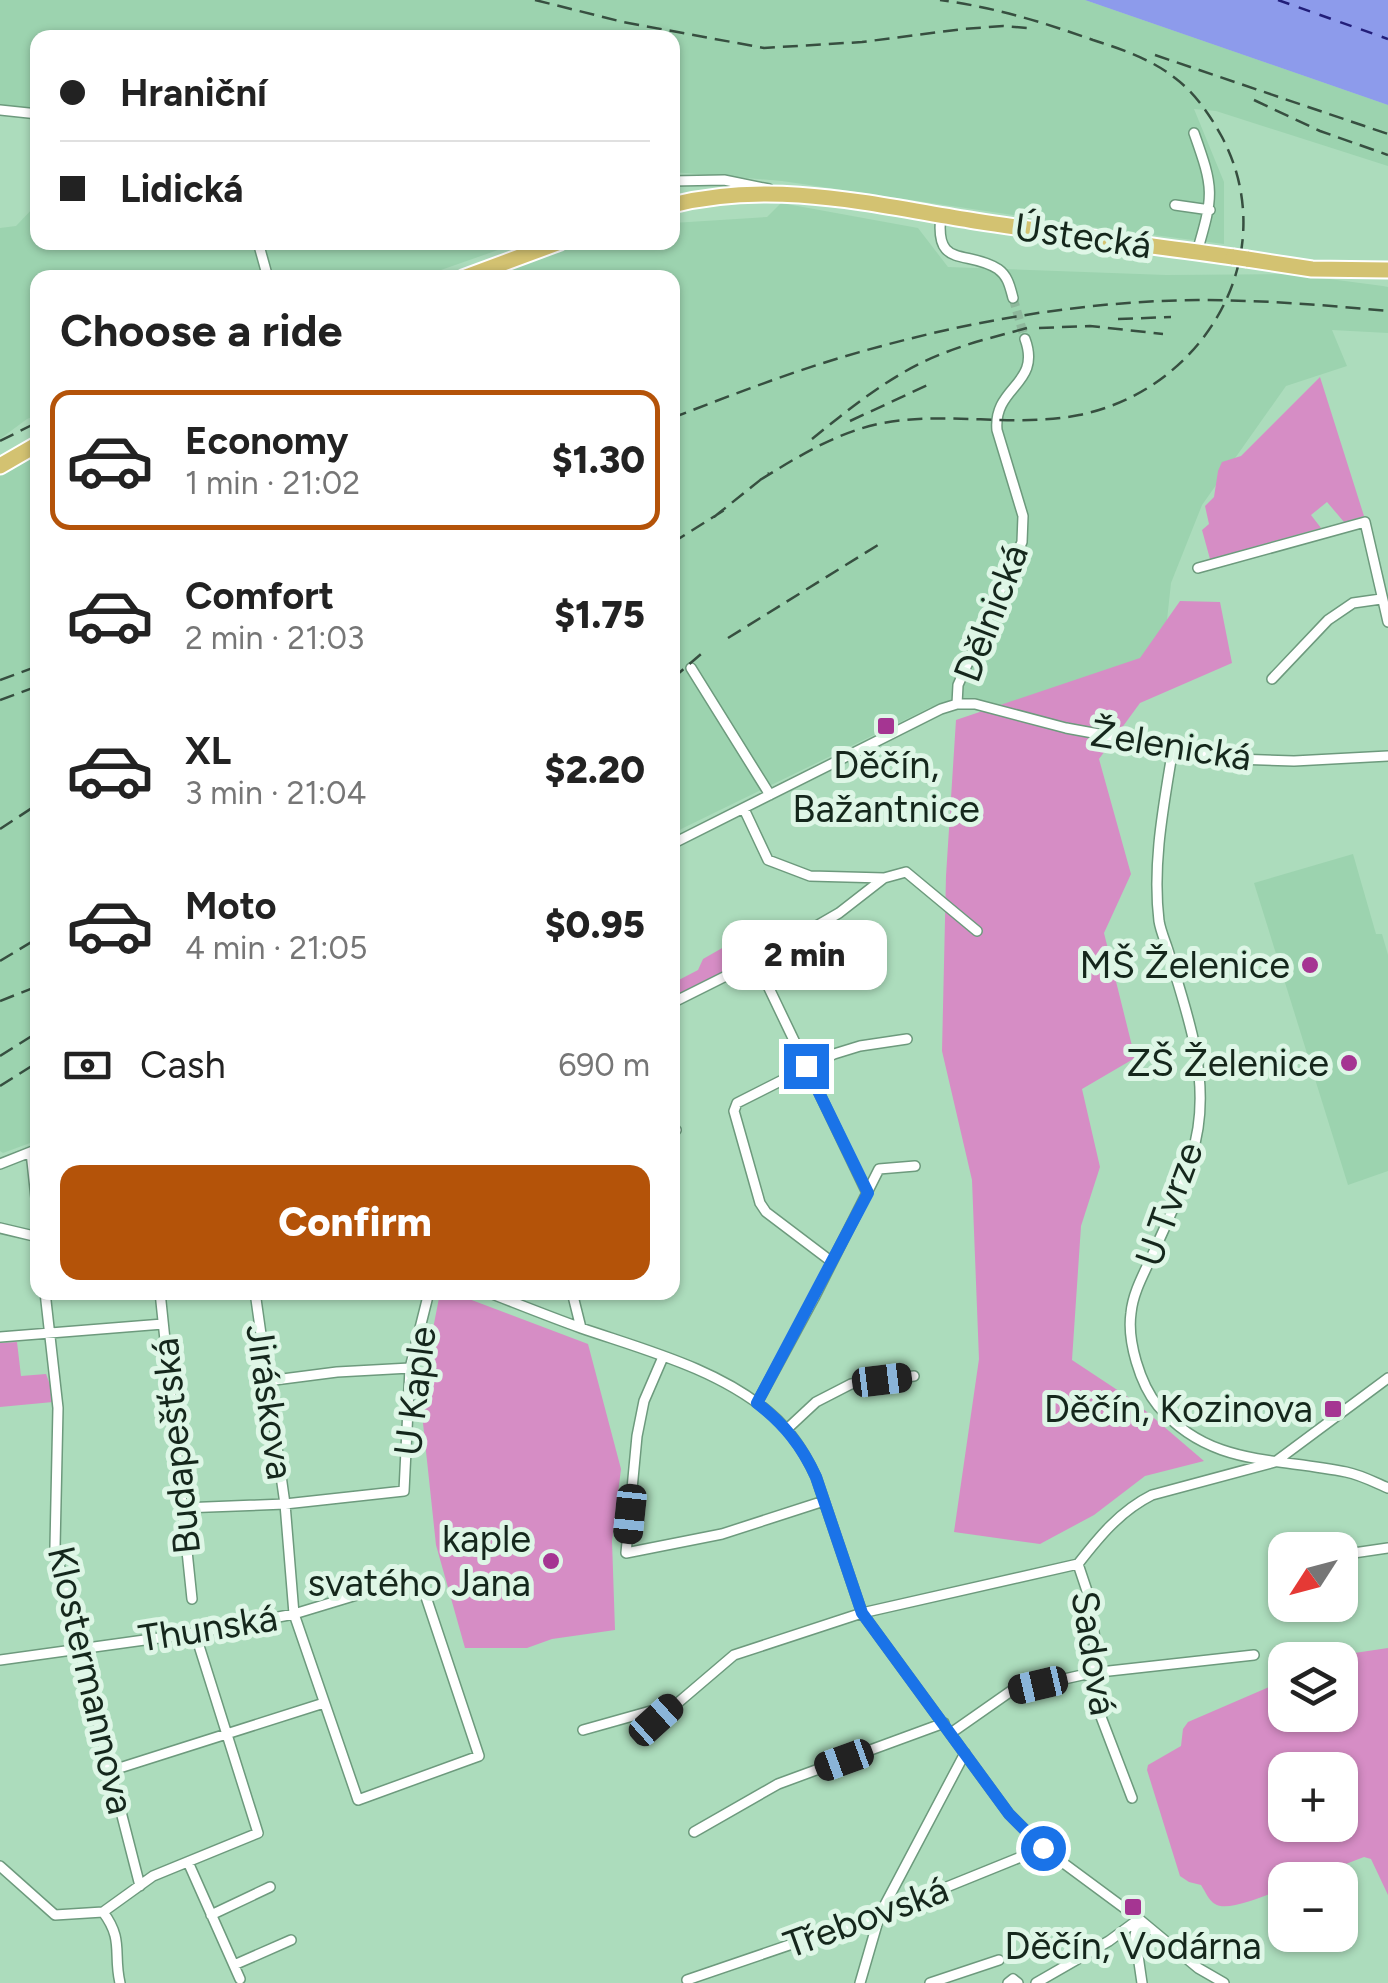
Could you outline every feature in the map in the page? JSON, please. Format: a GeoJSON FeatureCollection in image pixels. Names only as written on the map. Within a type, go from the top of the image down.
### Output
{"type":"FeatureCollection","features":[{"type":"Feature","properties":{"kind":"main road","name":"Ústecká"},"geometry":{"type":"LineString","coordinates":[[680,203],[780,193],[847,198],[1312,269],[1388,270]]}},
{"type":"Feature","properties":{"kind":"main road"},"geometry":{"type":"LineString","coordinates":[[484,270],[538,250]]}},
{"type":"Feature","properties":{"kind":"main road"},"geometry":{"type":"LineString","coordinates":[[0,466],[30,449]]}},
{"type":"Feature","properties":{"kind":"street"},"geometry":{"type":"LineString","coordinates":[[0,110],[30,113]]}},
{"type":"Feature","properties":{"kind":"street"},"geometry":{"type":"LineString","coordinates":[[1194,133],[1210,180],[1210,210],[1198,252]]}},
{"type":"Feature","properties":{"kind":"street","name":"Ústecká"},"geometry":{"type":"LineString","coordinates":[[680,181],[724,180],[780,193]]}},
{"type":"Feature","properties":{"kind":"street"},"geometry":{"type":"LineString","coordinates":[[1176,205],[1210,210]]}},
{"type":"Feature","properties":{"kind":"street"},"geometry":{"type":"LineString","coordinates":[[942,215],[940,240],[947,250],[996,268],[1006,277],[1013,298]]}},
{"type":"Feature","properties":{"kind":"street","name":"Dělnická"},"geometry":{"type":"LineString","coordinates":[[680,840],[958,704],[958,685],[1022,542],[1023,516],[996,425],[1000,405],[1030,364],[1025,338]]}},
{"type":"Feature","properties":{"kind":"street"},"geometry":{"type":"LineString","coordinates":[[1198,568],[1365,522],[1388,622]]}},
{"type":"Feature","properties":{"kind":"street"},"geometry":{"type":"LineString","coordinates":[[1272,678],[1328,620],[1352,604],[1381,598]]}},
{"type":"Feature","properties":{"kind":"street"},"geometry":{"type":"LineString","coordinates":[[692,668],[770,795]]}},
{"type":"Feature","properties":{"kind":"street","name":"Želenická"},"geometry":{"type":"LineString","coordinates":[[958,704],[975,704],[1066,728],[1235,759],[1294,761],[1388,756]]}},
{"type":"Feature","properties":{"kind":"street","name":"U Tvrze"},"geometry":{"type":"LineString","coordinates":[[1173,748],[1156,880],[1160,925],[1194,1032],[1200,1112],[1192,1158],[1136,1290],[1130,1314],[1138,1368],[1156,1404],[1189,1436],[1225,1452],[1347,1472],[1388,1488]]}},
{"type":"Feature","properties":{"kind":"street"},"geometry":{"type":"LineString","coordinates":[[744,809],[768,860],[810,876],[884,878],[906,872],[977,931]]}},
{"type":"Feature","properties":{"kind":"street"},"geometry":{"type":"LineString","coordinates":[[680,1000],[840,913],[884,878]]}},
{"type":"Feature","properties":{"kind":"street"},"geometry":{"type":"LineString","coordinates":[[756,961],[868,1193]]}},
{"type":"Feature","properties":{"kind":"street"},"geometry":{"type":"LineString","coordinates":[[832,1262],[766,1212],[760,1203],[734,1111],[737,1103],[834,1054],[907,1039]]}},
{"type":"Feature","properties":{"kind":"street"},"geometry":{"type":"LineString","coordinates":[[0,1164],[30,1153]]}},
{"type":"Feature","properties":{"kind":"street"},"geometry":{"type":"LineString","coordinates":[[757,1403],[880,1169],[916,1166]]}},
{"type":"Feature","properties":{"kind":"street"},"geometry":{"type":"LineString","coordinates":[[0,1228],[30,1236]]}},
{"type":"Feature","properties":{"kind":"street","name":"Klostermannova"},"geometry":{"type":"LineString","coordinates":[[45,1300],[58,1408],[55,1547],[140,1886]]}},
{"type":"Feature","properties":{"kind":"street","name":"Budapešťská"},"geometry":{"type":"LineString","coordinates":[[161,1300],[192,1599]]}},
{"type":"Feature","properties":{"kind":"street","name":"Jiráskova"},"geometry":{"type":"LineString","coordinates":[[257,1300],[294,1614],[358,1800]]}},
{"type":"Feature","properties":{"kind":"street","name":"U Kaple"},"geometry":{"type":"LineString","coordinates":[[284,1504],[404,1491],[410,1368],[426,1300]]}},
{"type":"Feature","properties":{"kind":"street"},"geometry":{"type":"LineString","coordinates":[[507,1300],[709,1376],[757,1403],[786,1429],[807,1457],[862,1613],[1009,1814],[1043,1848],[1198,1968],[1224,1983]]}},
{"type":"Feature","properties":{"kind":"street"},"geometry":{"type":"LineString","coordinates":[[574,1300],[581,1328]]}},
{"type":"Feature","properties":{"kind":"street"},"geometry":{"type":"LineString","coordinates":[[0,1337],[164,1324]]}},
{"type":"Feature","properties":{"kind":"street"},"geometry":{"type":"LineString","coordinates":[[663,1357],[644,1401],[637,1436],[626,1553],[722,1534],[824,1501]]}},
{"type":"Feature","properties":{"kind":"street"},"geometry":{"type":"LineString","coordinates":[[266,1381],[410,1368]]}},
{"type":"Feature","properties":{"kind":"street"},"geometry":{"type":"LineString","coordinates":[[786,1429],[816,1402],[851,1384],[914,1376]]}},
{"type":"Feature","properties":{"kind":"street"},"geometry":{"type":"LineString","coordinates":[[639,1736],[734,1655],[862,1613],[1078,1564],[1098,1538],[1134,1504],[1152,1495],[1275,1462],[1388,1378]]}},
{"type":"Feature","properties":{"kind":"street"},"geometry":{"type":"LineString","coordinates":[[182,1508],[284,1504]]}},
{"type":"Feature","properties":{"kind":"street"},"geometry":{"type":"LineString","coordinates":[[1358,1552],[1388,1548]]}},
{"type":"Feature","properties":{"kind":"street","name":"Sadová"},"geometry":{"type":"LineString","coordinates":[[1078,1564],[1094,1638],[1091,1673],[1098,1709],[1132,1798]]}},
{"type":"Feature","properties":{"kind":"street","name":"Thunská"},"geometry":{"type":"LineString","coordinates":[[0,1660],[195,1633],[294,1614],[412,1578],[422,1585],[479,1756],[358,1800]]}},
{"type":"Feature","properties":{"kind":"street"},"geometry":{"type":"LineString","coordinates":[[0,1866],[55,1914],[104,1912],[153,1876],[258,1833],[195,1633]]}},
{"type":"Feature","properties":{"kind":"street"},"geometry":{"type":"LineString","coordinates":[[694,1832],[778,1784],[947,1728],[1011,1691],[1091,1673],[1254,1655]]}},
{"type":"Feature","properties":{"kind":"street"},"geometry":{"type":"LineString","coordinates":[[110,1772],[324,1703]]}},
{"type":"Feature","properties":{"kind":"street"},"geometry":{"type":"LineString","coordinates":[[583,1730],[673,1704]]}},
{"type":"Feature","properties":{"kind":"street"},"geometry":{"type":"LineString","coordinates":[[860,1983],[880,1914],[965,1753]]}},
{"type":"Feature","properties":{"kind":"street","name":"Třebovská"},"geometry":{"type":"LineString","coordinates":[[687,1980],[880,1914],[1043,1848]]}},
{"type":"Feature","properties":{"kind":"street"},"geometry":{"type":"LineString","coordinates":[[188,1862],[240,1979]]}},
{"type":"Feature","properties":{"kind":"street"},"geometry":{"type":"LineString","coordinates":[[212,1915],[270,1886]]}},
{"type":"Feature","properties":{"kind":"street"},"geometry":{"type":"LineString","coordinates":[[104,1912],[118,1941],[120,1983]]}},
{"type":"Feature","properties":{"kind":"street"},"geometry":{"type":"LineString","coordinates":[[1036,1983],[1139,1919]]}},
{"type":"Feature","properties":{"kind":"street"},"geometry":{"type":"LineString","coordinates":[[1139,1919],[1135,1935],[1142,1983]]}},
{"type":"Feature","properties":{"kind":"street"},"geometry":{"type":"LineString","coordinates":[[234,1965],[291,1940]]}},
{"type":"Feature","properties":{"kind":"street"},"geometry":{"type":"LineString","coordinates":[[930,1983],[999,1960]]}},
{"type":"Feature","properties":{"kind":"street"},"geometry":{"type":"LineString","coordinates":[[1008,1983],[1013,1979],[1018,1983]]}},
{"type":"Feature","properties":{"kind":"shaded area"},"geometry":{"type":"Polygon","coordinates":[[[0,0],[1085,0],[1388,105],[1388,166],[1216,111],[1194,109],[1224,182],[1224,244],[782,181],[680,173],[680,30],[30,30],[30,109],[0,106],[0,0]]]}},
{"type":"Feature","properties":{"kind":"shaded area"},"geometry":{"type":"Polygon","coordinates":[[[781,203],[918,228],[948,267],[1166,275],[1291,274],[1388,287],[1388,333],[1332,330],[1347,366],[1286,386],[1202,505],[1171,583],[1163,657],[1002,705],[931,707],[680,830],[680,270],[509,270],[563,250],[680,250],[680,223],[767,217],[781,203]]]}},
{"type":"Feature","properties":{"kind":"shaded area"},"geometry":{"type":"Polygon","coordinates":[[[30,211],[30,250],[498,250],[441,270],[30,270],[30,418],[0,439],[0,228],[16,226],[30,211]]]}},
{"type":"Feature","properties":{"kind":"shaded area"},"geometry":{"type":"Polygon","coordinates":[[[1320,377],[1364,516],[1344,522],[1327,502],[1311,515],[1321,528],[1210,559],[1202,530],[1209,524],[1205,506],[1214,497],[1222,462],[1241,456],[1320,377]]]}},
{"type":"Feature","properties":{"kind":"shaded area"},"geometry":{"type":"Polygon","coordinates":[[[30,455],[30,1143],[3,1153],[0,1151],[0,474],[30,455]]]}},
{"type":"Feature","properties":{"kind":"shaded area"},"geometry":{"type":"Polygon","coordinates":[[[1180,601],[1220,602],[1232,663],[1140,703],[1099,759],[1131,874],[1104,933],[1135,1058],[1082,1089],[1100,1167],[1081,1226],[1072,1360],[1134,1401],[1204,1461],[1145,1476],[1094,1515],[1040,1544],[954,1532],[979,1359],[972,1180],[942,1051],[946,876],[956,720],[1140,658],[1180,601]]]}},
{"type":"Feature","properties":{"kind":"shaded area","name":"ZŠ Želenice"},"geometry":{"type":"Polygon","coordinates":[[[1353,854],[1376,934],[1382,934],[1388,955],[1388,1171],[1348,1185],[1254,883],[1353,854]]]}},
{"type":"Feature","properties":{"kind":"shaded area"},"geometry":{"type":"Polygon","coordinates":[[[736,931],[745,935],[754,953],[680,994],[680,979],[698,970],[703,959],[724,947],[724,938],[736,931]]]}},
{"type":"Feature","properties":{"kind":"shaded area"},"geometry":{"type":"Polygon","coordinates":[[[439,1300],[472,1300],[588,1344],[621,1469],[612,1541],[615,1630],[552,1639],[527,1648],[465,1648],[436,1545],[420,1395],[439,1300]]]}},
{"type":"Feature","properties":{"kind":"shaded area"},"geometry":{"type":"Polygon","coordinates":[[[17,1342],[21,1376],[46,1374],[53,1402],[0,1407],[0,1343],[17,1342]]]}},
{"type":"Feature","properties":{"kind":"shaded area"},"geometry":{"type":"Polygon","coordinates":[[[1388,1648],[1388,1895],[1371,1859],[1364,1857],[1351,1862],[1268,1862],[1268,1894],[1229,1906],[1215,1904],[1201,1885],[1180,1876],[1147,1770],[1148,1765],[1181,1746],[1188,1722],[1268,1687],[1268,1732],[1358,1732],[1358,1652],[1388,1648]]]}},
{"type":"Feature","properties":{"kind":"water"},"geometry":{"type":"Polygon","coordinates":[[[1085,0],[1388,0],[1388,105],[1085,0]]]}},
{"type":"Feature","properties":{"kind":"ferry route"},"geometry":{"type":"LineString","coordinates":[[1278,0],[1388,39]]}},
{"type":"Feature","properties":{"kind":"tunnel"},"geometry":{"type":"LineString","coordinates":[[1013,298],[1025,339]]}},
{"type":"Feature","properties":{"kind":"railway"},"geometry":{"type":"LineString","coordinates":[[535,0],[666,30]]}},
{"type":"Feature","properties":{"kind":"railway"},"geometry":{"type":"LineString","coordinates":[[760,480],[834,439],[883,423],[1055,419],[1124,401],[1163,378],[1196,347],[1221,311],[1237,270],[1243,227],[1239,182],[1222,137],[1202,105],[1182,84],[1156,65],[1114,47],[1018,16],[940,0]]}},
{"type":"Feature","properties":{"kind":"railway"},"geometry":{"type":"LineString","coordinates":[[680,33],[764,48],[862,42],[963,29],[1028,28]]}},
{"type":"Feature","properties":{"kind":"railway"},"geometry":{"type":"LineString","coordinates":[[1155,55],[1388,134]]}},
{"type":"Feature","properties":{"kind":"railway"},"geometry":{"type":"LineString","coordinates":[[1254,100],[1320,131],[1388,155]]}},
{"type":"Feature","properties":{"kind":"railway"},"geometry":{"type":"LineString","coordinates":[[680,415],[842,357],[907,339],[1031,314],[1114,304],[1198,300],[1388,311]]}},
{"type":"Feature","properties":{"kind":"railway"},"geometry":{"type":"LineString","coordinates":[[1118,319],[1171,317]]}},
{"type":"Feature","properties":{"kind":"railway"},"geometry":{"type":"LineString","coordinates":[[1039,328],[1090,326],[1163,334]]}},
{"type":"Feature","properties":{"kind":"railway"},"geometry":{"type":"LineString","coordinates":[[812,439],[908,370],[954,349],[1027,328]]}},
{"type":"Feature","properties":{"kind":"railway"},"geometry":{"type":"LineString","coordinates":[[850,421],[932,383]]}},
{"type":"Feature","properties":{"kind":"railway"},"geometry":{"type":"LineString","coordinates":[[0,441],[30,426]]}},
{"type":"Feature","properties":{"kind":"railway"},"geometry":{"type":"LineString","coordinates":[[714,517],[769,473]]}},
{"type":"Feature","properties":{"kind":"railway"},"geometry":{"type":"LineString","coordinates":[[680,538],[726,509]]}},
{"type":"Feature","properties":{"kind":"railway"},"geometry":{"type":"LineString","coordinates":[[728,638],[878,545]]}},
{"type":"Feature","properties":{"kind":"railway"},"geometry":{"type":"LineString","coordinates":[[680,672],[701,654]]}},
{"type":"Feature","properties":{"kind":"railway"},"geometry":{"type":"LineString","coordinates":[[0,680],[30,669]]}},
{"type":"Feature","properties":{"kind":"railway"},"geometry":{"type":"LineString","coordinates":[[0,700],[30,689]]}},
{"type":"Feature","properties":{"kind":"railway"},"geometry":{"type":"LineString","coordinates":[[0,829],[30,809]]}},
{"type":"Feature","properties":{"kind":"railway"},"geometry":{"type":"LineString","coordinates":[[0,961],[30,943]]}},
{"type":"Feature","properties":{"kind":"railway"},"geometry":{"type":"LineString","coordinates":[[0,1001],[30,989]]}},
{"type":"Feature","properties":{"kind":"railway"},"geometry":{"type":"LineString","coordinates":[[0,1056],[30,1037]]}},
{"type":"Feature","properties":{"kind":"railway"},"geometry":{"type":"LineString","coordinates":[[0,1086],[30,1067]]}},
{"type":"Feature","properties":{"kind":"place","name":"Děčín, Bažantnice"},"geometry":{"type":"Point","coordinates":[886,726]}},
{"type":"Feature","properties":{"kind":"place","name":"MŠ Želenice"},"geometry":{"type":"Point","coordinates":[1310,965]}},
{"type":"Feature","properties":{"kind":"place","name":"ZŠ Želenice"},"geometry":{"type":"Point","coordinates":[1349,1063]}},
{"type":"Feature","properties":{"kind":"place","name":"Děčín, Kozinova"},"geometry":{"type":"Point","coordinates":[1333,1409]}},
{"type":"Feature","properties":{"kind":"place","name":"kaple svatého Jana"},"geometry":{"type":"Point","coordinates":[551,1561]}},
{"type":"Feature","properties":{"kind":"place","name":"Děčín, Vodárna"},"geometry":{"type":"Point","coordinates":[1133,1907]}},
{"type":"Feature","properties":{"kind":"route"},"geometry":{"type":"LineString","coordinates":[[806,1066],[868,1193],[757,1403],[786,1429],[807,1457],[862,1613],[1009,1814],[1043,1848]]}}]}
